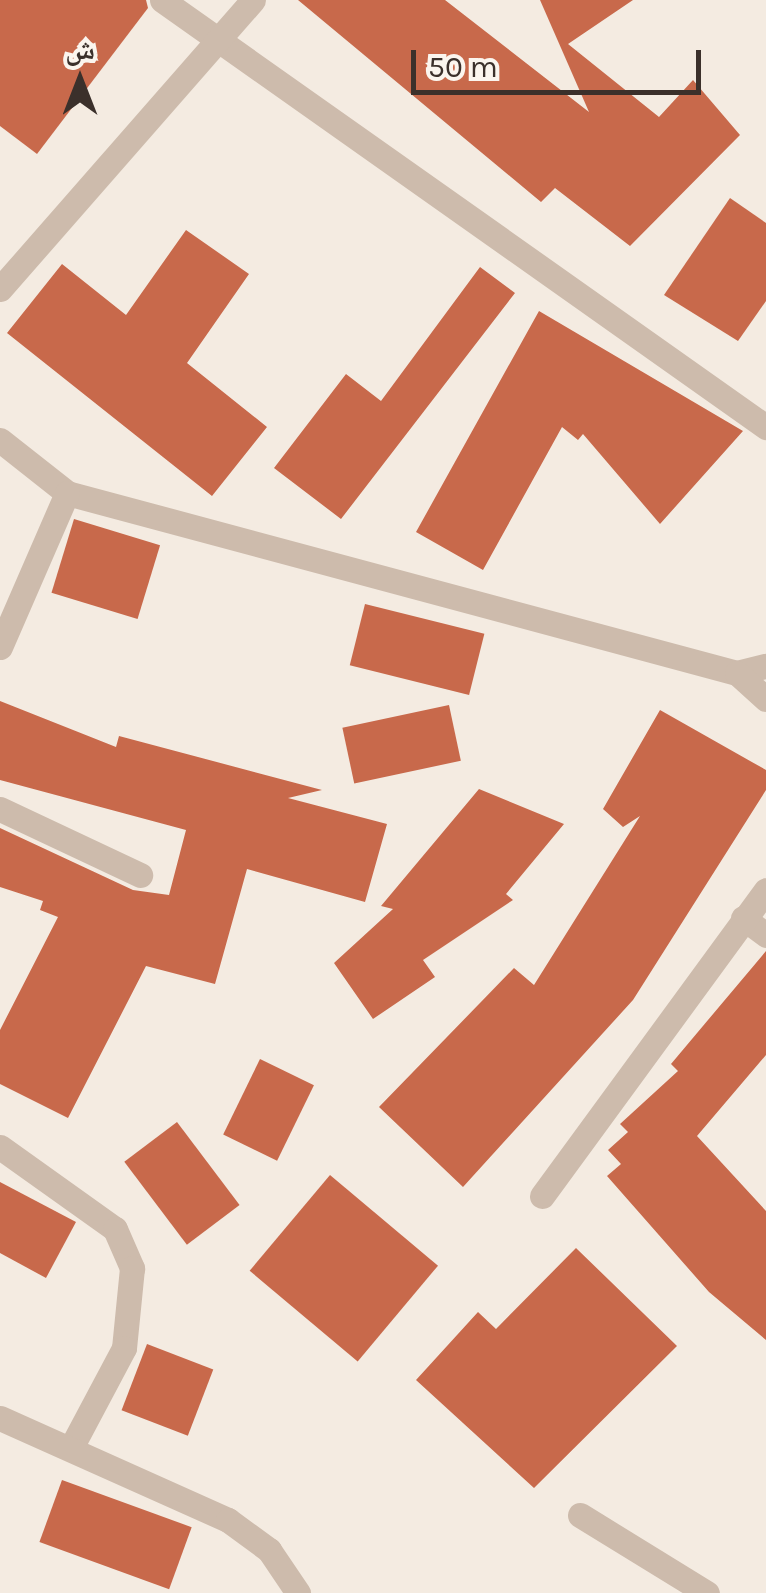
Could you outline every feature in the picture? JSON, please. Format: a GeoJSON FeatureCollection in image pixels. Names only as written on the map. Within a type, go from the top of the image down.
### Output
{"type":"FeatureCollection","features":[{"type":"Feature","properties":{"kind":"street"},"geometry":{"type":"LineString","coordinates":[[162,0],[766,427]]}},
{"type":"Feature","properties":{"kind":"street"},"geometry":{"type":"LineString","coordinates":[[0,289],[254,0]]}},
{"type":"Feature","properties":{"kind":"street"},"geometry":{"type":"LineString","coordinates":[[0,440],[66,494],[737,674],[766,699]]}},
{"type":"Feature","properties":{"kind":"street"},"geometry":{"type":"LineString","coordinates":[[0,647],[66,494]]}},
{"type":"Feature","properties":{"kind":"street"},"geometry":{"type":"LineString","coordinates":[[737,674],[766,666]]}},
{"type":"Feature","properties":{"kind":"street"},"geometry":{"type":"LineString","coordinates":[[0,809],[140,875]]}},
{"type":"Feature","properties":{"kind":"street"},"geometry":{"type":"LineString","coordinates":[[542,1196],[766,890]]}},
{"type":"Feature","properties":{"kind":"street"},"geometry":{"type":"LineString","coordinates":[[744,918],[766,935]]}},
{"type":"Feature","properties":{"kind":"street"},"geometry":{"type":"LineString","coordinates":[[0,1147],[88,1204],[115,1229],[132,1268],[124,1348],[72,1446]]}},
{"type":"Feature","properties":{"kind":"street"},"geometry":{"type":"LineString","coordinates":[[0,1418],[72,1446],[228,1520],[269,1550],[298,1593]]}},
{"type":"Feature","properties":{"kind":"street"},"geometry":{"type":"LineString","coordinates":[[580,1515],[707,1593]]}},
{"type":"Feature","properties":{"kind":"building"},"geometry":{"type":"Polygon","coordinates":[[[0,0],[146,0],[148,8],[37,154],[0,126],[0,0]]]}},
{"type":"Feature","properties":{"kind":"building"},"geometry":{"type":"Polygon","coordinates":[[[298,0],[445,0],[589,112],[540,0],[633,0],[568,44],[659,117],[693,80],[740,135],[630,246],[555,188],[541,202],[298,0]]]}},
{"type":"Feature","properties":{"kind":"building"},"geometry":{"type":"Polygon","coordinates":[[[730,198],[766,223],[766,301],[738,341],[664,295],[730,198]]]}},
{"type":"Feature","properties":{"kind":"building"},"geometry":{"type":"Polygon","coordinates":[[[186,230],[249,274],[187,363],[267,427],[212,496],[7,333],[62,264],[126,315],[186,230]]]}},
{"type":"Feature","properties":{"kind":"building"},"geometry":{"type":"Polygon","coordinates":[[[480,267],[515,293],[341,519],[274,468],[346,374],[381,401],[480,267]]]}},
{"type":"Feature","properties":{"kind":"building"},"geometry":{"type":"Polygon","coordinates":[[[539,311],[743,431],[660,524],[583,434],[578,440],[562,427],[483,570],[416,532],[539,311]]]}},
{"type":"Feature","properties":{"kind":"building"},"geometry":{"type":"Polygon","coordinates":[[[74,519],[160,545],[138,619],[51,593],[74,519]]]}},
{"type":"Feature","properties":{"kind":"building"},"geometry":{"type":"Polygon","coordinates":[[[365,604],[484,634],[469,695],[350,665],[365,604]]]}},
{"type":"Feature","properties":{"kind":"building"},"geometry":{"type":"Polygon","coordinates":[[[0,701],[116,747],[119,736],[322,790],[288,798],[387,824],[365,902],[247,869],[215,984],[146,966],[68,1118],[0,1084],[0,1030],[58,917],[40,910],[43,901],[0,887],[0,828],[133,890],[169,895],[186,830],[0,780],[0,701]]]}},
{"type":"Feature","properties":{"kind":"building"},"geometry":{"type":"Polygon","coordinates":[[[449,705],[461,761],[354,783],[342,728],[449,705]]]}},
{"type":"Feature","properties":{"kind":"building"},"geometry":{"type":"Polygon","coordinates":[[[660,710],[766,770],[766,790],[633,1000],[463,1187],[379,1107],[514,968],[534,985],[640,816],[623,827],[603,809],[660,710]]]}},
{"type":"Feature","properties":{"kind":"building"},"geometry":{"type":"Polygon","coordinates":[[[479,789],[564,824],[506,894],[513,900],[423,960],[435,977],[373,1019],[334,963],[393,909],[381,906],[479,789]]]}},
{"type":"Feature","properties":{"kind":"building"},"geometry":{"type":"Polygon","coordinates":[[[766,951],[766,1055],[697,1136],[766,1211],[766,1340],[709,1292],[607,1176],[621,1164],[608,1150],[628,1132],[620,1124],[678,1071],[671,1064],[766,951]]]}},
{"type":"Feature","properties":{"kind":"building"},"geometry":{"type":"Polygon","coordinates":[[[260,1059],[314,1085],[277,1161],[223,1134],[260,1059]]]}},
{"type":"Feature","properties":{"kind":"building"},"geometry":{"type":"Polygon","coordinates":[[[177,1122],[240,1205],[187,1245],[124,1162],[177,1122]]]}},
{"type":"Feature","properties":{"kind":"building"},"geometry":{"type":"Polygon","coordinates":[[[330,1175],[438,1266],[358,1361],[250,1271],[330,1175]]]}},
{"type":"Feature","properties":{"kind":"building"},"geometry":{"type":"Polygon","coordinates":[[[0,1182],[76,1222],[46,1278],[0,1253],[0,1182]]]}},
{"type":"Feature","properties":{"kind":"building"},"geometry":{"type":"Polygon","coordinates":[[[576,1248],[677,1346],[534,1488],[416,1380],[478,1312],[496,1329],[576,1248]]]}},
{"type":"Feature","properties":{"kind":"building"},"geometry":{"type":"Polygon","coordinates":[[[147,1344],[213,1369],[188,1436],[122,1410],[147,1344]]]}},
{"type":"Feature","properties":{"kind":"building"},"geometry":{"type":"Polygon","coordinates":[[[62,1480],[192,1527],[169,1589],[39,1542],[62,1480]]]}}]}
